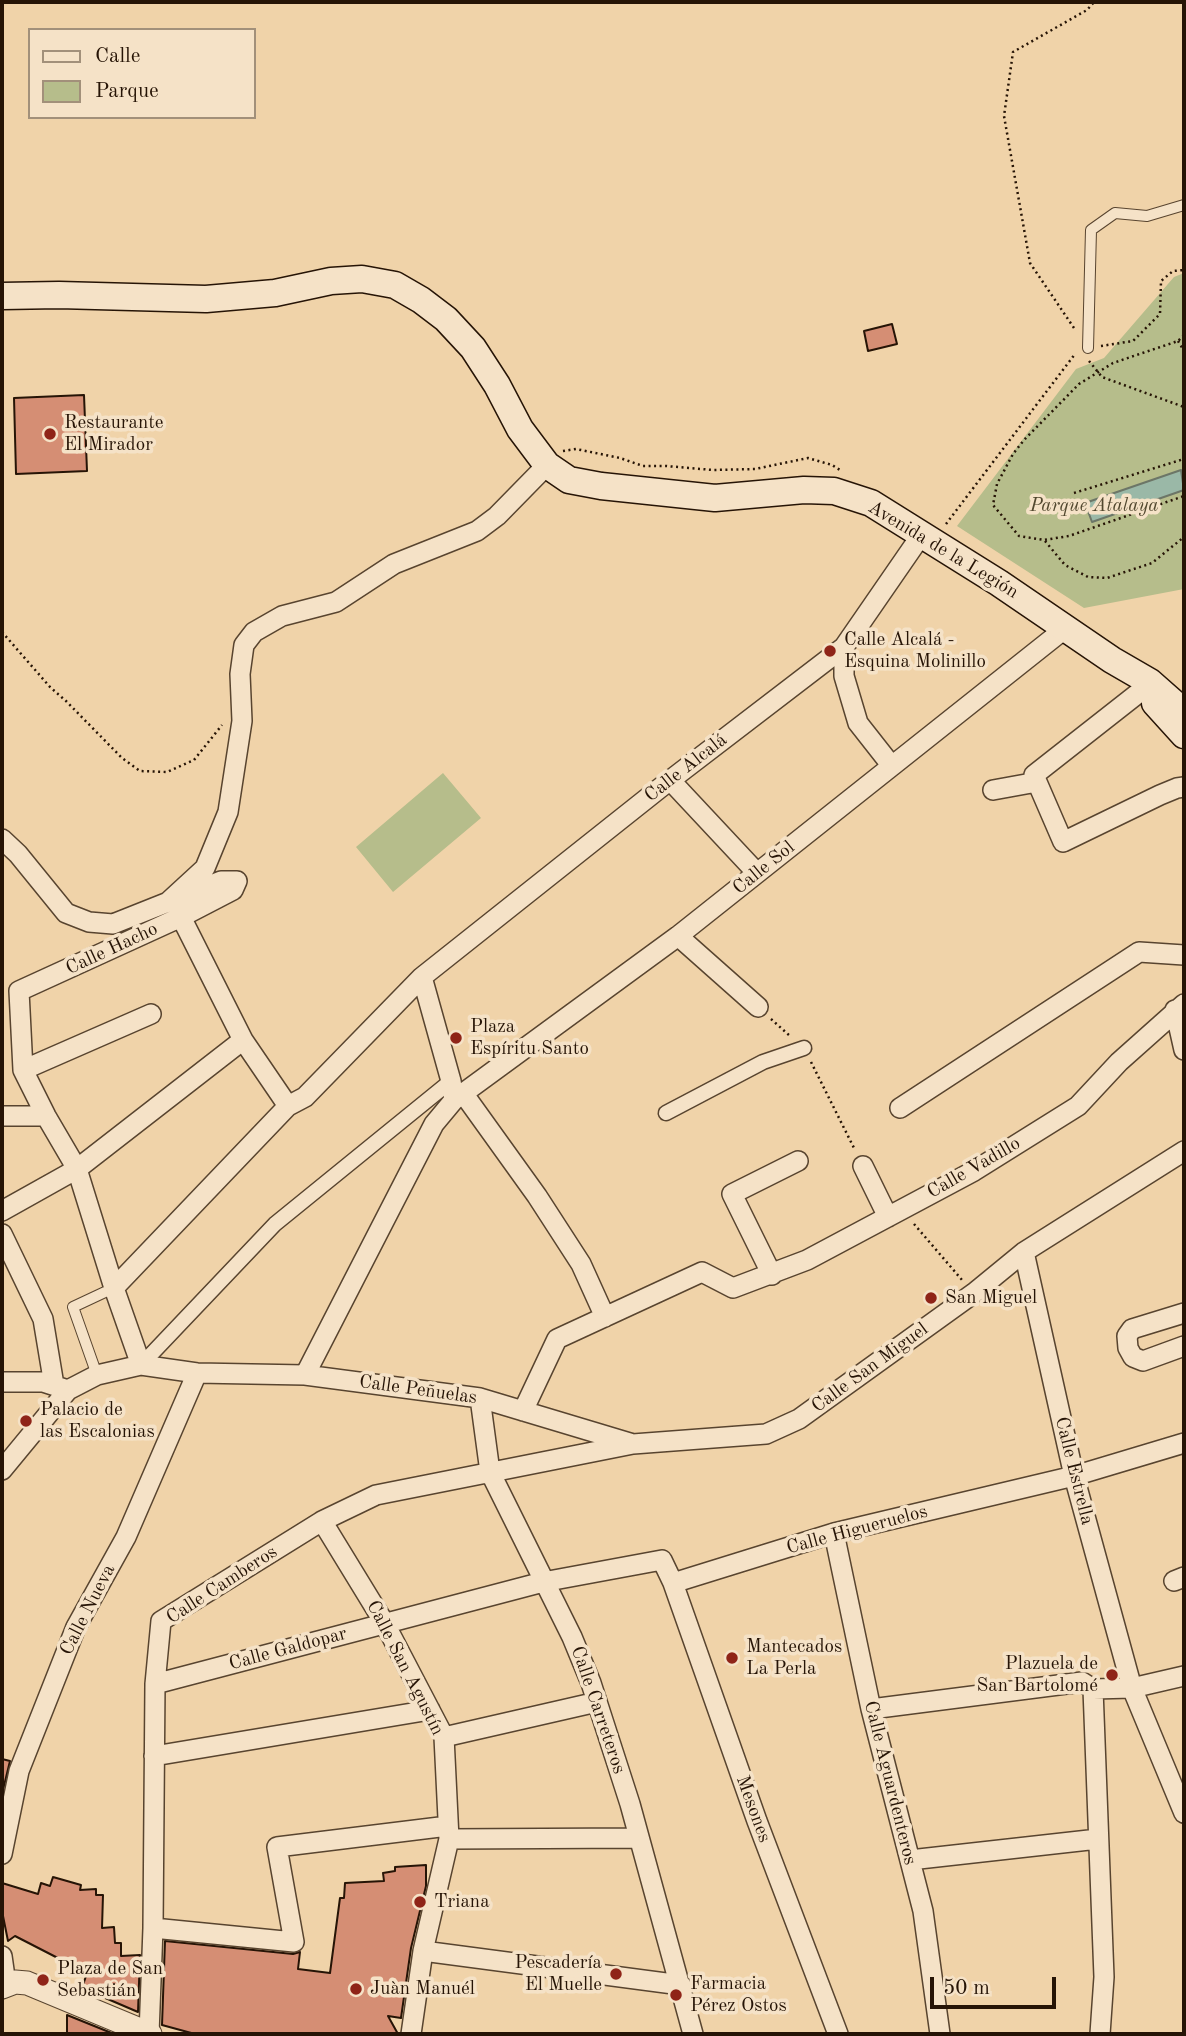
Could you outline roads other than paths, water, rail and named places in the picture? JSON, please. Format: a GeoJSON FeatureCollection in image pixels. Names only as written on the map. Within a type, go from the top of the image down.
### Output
{"type":"FeatureCollection","features":[{"type":"Feature","properties":{"kind":"main road"},"geometry":{"type":"LineString","coordinates":[[2,296],[206,299],[275,293],[331,281],[362,279],[395,285],[446,319],[473,348],[497,385],[520,429],[547,465]]}},
{"type":"Feature","properties":{"kind":"main road","name":"Avenida de la Legión"},"geometry":{"type":"LineString","coordinates":[[547,465],[569,480],[601,486],[715,498],[804,490],[834,491],[871,503],[1150,682],[1184,712]]}},
{"type":"Feature","properties":{"kind":"main road","name":"Avenida de la Legión"},"geometry":{"type":"LineString","coordinates":[[1112,660],[1170,717],[1184,735]]}},
{"type":"Feature","properties":{"kind":"street"},"geometry":{"type":"LineString","coordinates":[[2,839],[18,854],[66,913],[89,922],[113,924],[174,910],[205,868],[228,812],[242,721],[240,674],[244,645],[254,632],[282,616],[337,602],[394,564],[477,531],[497,516],[547,465]]}},
{"type":"Feature","properties":{"kind":"street","name":"Calle Alcalá"},"geometry":{"type":"LineString","coordinates":[[110,1290],[288,1106],[305,1097],[422,977],[670,780],[844,647],[928,538]]}},
{"type":"Feature","properties":{"kind":"street","name":"Calle Sol"},"geometry":{"type":"LineString","coordinates":[[305,1375],[434,1124],[456,1091],[678,936],[1067,627]]}},
{"type":"Feature","properties":{"kind":"street"},"geometry":{"type":"LineString","coordinates":[[844,647],[844,676],[858,723],[891,765]]}},
{"type":"Feature","properties":{"kind":"street"},"geometry":{"type":"LineString","coordinates":[[1142,691],[1034,775],[1063,842],[1169,791],[1184,787]]}},
{"type":"Feature","properties":{"kind":"street"},"geometry":{"type":"LineString","coordinates":[[670,780],[757,873]]}},
{"type":"Feature","properties":{"kind":"street"},"geometry":{"type":"LineString","coordinates":[[993,790],[1037,782]]}},
{"type":"Feature","properties":{"kind":"street","name":"Calle Hacho"},"geometry":{"type":"LineString","coordinates":[[141,1365],[110,1290],[77,1169],[23,1070],[19,991],[174,910],[243,1040],[288,1106]]}},
{"type":"Feature","properties":{"kind":"street"},"geometry":{"type":"LineString","coordinates":[[678,936],[758,1007]]}},
{"type":"Feature","properties":{"kind":"street"},"geometry":{"type":"LineString","coordinates":[[900,1108],[1139,953],[1184,955]]}},
{"type":"Feature","properties":{"kind":"street"},"geometry":{"type":"LineString","coordinates":[[422,977],[456,1091],[537,1196],[582,1264],[605,1317],[557,1339],[523,1411]]}},
{"type":"Feature","properties":{"kind":"street"},"geometry":{"type":"LineString","coordinates":[[1180,1007],[1184,1050]]}},
{"type":"Feature","properties":{"kind":"street","name":"Calle Vadillo"},"geometry":{"type":"LineString","coordinates":[[605,1317],[702,1272],[733,1287],[772,1275],[807,1260],[974,1171],[1078,1106],[1180,1007]]}},
{"type":"Feature","properties":{"kind":"street"},"geometry":{"type":"LineString","coordinates":[[23,1070],[151,1014]]}},
{"type":"Feature","properties":{"kind":"street"},"geometry":{"type":"LineString","coordinates":[[2,1211],[77,1169],[243,1040]]}},
{"type":"Feature","properties":{"kind":"street"},"geometry":{"type":"LineString","coordinates":[[666,1113],[763,1062],[804,1048]]}},
{"type":"Feature","properties":{"kind":"street"},"geometry":{"type":"LineString","coordinates":[[2,1382],[61,1387],[141,1365],[275,1224],[456,1091]]}},
{"type":"Feature","properties":{"kind":"street"},"geometry":{"type":"LineString","coordinates":[[2,1116],[46,1116]]}},
{"type":"Feature","properties":{"kind":"street","name":"Calle San Miguel"},"geometry":{"type":"LineString","coordinates":[[633,1444],[766,1434],[799,1419],[974,1293],[1024,1252],[1184,1151]]}},
{"type":"Feature","properties":{"kind":"street"},"geometry":{"type":"LineString","coordinates":[[772,1275],[732,1194],[798,1161]]}},
{"type":"Feature","properties":{"kind":"street"},"geometry":{"type":"LineString","coordinates":[[863,1166],[894,1213]]}},
{"type":"Feature","properties":{"kind":"street"},"geometry":{"type":"LineString","coordinates":[[2,1234],[43,1319],[61,1387],[2,1471]]}},
{"type":"Feature","properties":{"kind":"street","name":"Calle Estrella"},"geometry":{"type":"LineString","coordinates":[[1024,1252],[1074,1476],[1132,1688],[1184,1813]]}},
{"type":"Feature","properties":{"kind":"street"},"geometry":{"type":"LineString","coordinates":[[1184,1313],[1132,1329],[1127,1336],[1128,1348],[1133,1357],[1143,1360],[1184,1346]]}},
{"type":"Feature","properties":{"kind":"street","name":"Calle Peñuelas"},"geometry":{"type":"LineString","coordinates":[[141,1365],[197,1373],[305,1375],[480,1398],[633,1444]]}},
{"type":"Feature","properties":{"kind":"street","name":"Calle Nueva"},"geometry":{"type":"LineString","coordinates":[[2,1854],[19,1771],[76,1627],[126,1537],[197,1373]]}},
{"type":"Feature","properties":{"kind":"street","name":"Calle Carreteros"},"geometry":{"type":"LineString","coordinates":[[480,1398],[489,1472],[581,1655],[639,1838],[693,2034]]}},
{"type":"Feature","properties":{"kind":"street","name":"Calle Higueruelos"},"geometry":{"type":"LineString","coordinates":[[673,1583],[834,1533],[1074,1476],[1184,1443]]}},
{"type":"Feature","properties":{"kind":"street","name":"Calle Camberos"},"geometry":{"type":"LineString","coordinates":[[150,2034],[155,1684],[161,1621],[322,1521],[376,1495],[633,1444]]}},
{"type":"Feature","properties":{"kind":"street","name":"Calle San Agustín"},"geometry":{"type":"LineString","coordinates":[[322,1521],[385,1624],[444,1737],[449,1832],[423,1951],[411,2034]]}},
{"type":"Feature","properties":{"kind":"street","name":"Calle Aguardenteros"},"geometry":{"type":"LineString","coordinates":[[834,1533],[871,1709],[923,1912],[940,2034]]}},
{"type":"Feature","properties":{"kind":"street"},"geometry":{"type":"LineString","coordinates":[[543,1582],[662,1560],[673,1583]]}},
{"type":"Feature","properties":{"kind":"street","name":"Calle Galdopar"},"geometry":{"type":"LineString","coordinates":[[155,1684],[543,1582]]}},
{"type":"Feature","properties":{"kind":"street","name":"Mesones"},"geometry":{"type":"LineString","coordinates":[[673,1583],[757,1821],[838,2034]]}},
{"type":"Feature","properties":{"kind":"street"},"geometry":{"type":"LineString","coordinates":[[871,1709],[1082,1682],[1093,1689],[1132,1688],[1184,1676]]}},
{"type":"Feature","properties":{"kind":"street"},"geometry":{"type":"LineString","coordinates":[[1093,1689],[1104,1977],[1100,2034]]}},
{"type":"Feature","properties":{"kind":"street"},"geometry":{"type":"LineString","coordinates":[[444,1737],[597,1702]]}},
{"type":"Feature","properties":{"kind":"street"},"geometry":{"type":"LineString","coordinates":[[154,1756],[430,1710]]}},
{"type":"Feature","properties":{"kind":"street"},"geometry":{"type":"LineString","coordinates":[[153,1928],[294,1942],[277,1847],[449,1832],[639,1838]]}},
{"type":"Feature","properties":{"kind":"street"},"geometry":{"type":"LineString","coordinates":[[910,1860],[1098,1839]]}},
{"type":"Feature","properties":{"kind":"street"},"geometry":{"type":"LineString","coordinates":[[423,1951],[681,1985]]}},
{"type":"Feature","properties":{"kind":"street"},"geometry":{"type":"LineString","coordinates":[[2,1956],[4,1986],[21,1982],[150,2034]]}},
{"type":"Feature","properties":{"kind":"lane"},"geometry":{"type":"LineString","coordinates":[[1085,349],[1091,230],[1115,213],[1147,215],[1184,205]]}},
{"type":"Feature","properties":{"kind":"lane"},"geometry":{"type":"LineString","coordinates":[[97,1375],[73,1307],[110,1290]]}},
{"type":"Feature","properties":{"kind":"place","name":"Restaurante El Mirador"},"geometry":{"type":"Point","coordinates":[50,434]}},
{"type":"Feature","properties":{"kind":"place","name":"Calle Alcalá - Esquina Molinillo"},"geometry":{"type":"Point","coordinates":[830,651]}},
{"type":"Feature","properties":{"kind":"place","name":"Plaza Espíritu Santo"},"geometry":{"type":"Point","coordinates":[456,1038]}},
{"type":"Feature","properties":{"kind":"place","name":"San Miguel"},"geometry":{"type":"Point","coordinates":[931,1298]}},
{"type":"Feature","properties":{"kind":"place","name":"Palacio de las Escalonias"},"geometry":{"type":"Point","coordinates":[26,1421]}},
{"type":"Feature","properties":{"kind":"place","name":"Mantecados La Perla"},"geometry":{"type":"Point","coordinates":[732,1658]}},
{"type":"Feature","properties":{"kind":"place","name":"Plazuela de San Bartolomé"},"geometry":{"type":"Point","coordinates":[1112,1675]}},
{"type":"Feature","properties":{"kind":"place","name":"Triana"},"geometry":{"type":"Point","coordinates":[420,1902]}},
{"type":"Feature","properties":{"kind":"place","name":"Pescadería El Muelle"},"geometry":{"type":"Point","coordinates":[616,1974]}},
{"type":"Feature","properties":{"kind":"place","name":"Plaza de San Sebastián"},"geometry":{"type":"Point","coordinates":[43,1980]}},
{"type":"Feature","properties":{"kind":"place","name":"Juàn Manuél"},"geometry":{"type":"Point","coordinates":[356,1989]}},
{"type":"Feature","properties":{"kind":"place","name":"Farmacia Pérez Ostos"},"geometry":{"type":"Point","coordinates":[676,1995]}},
{"type":"Feature","properties":{"kind":"park label","name":"Parque Atalaya"},"geometry":{"type":"Point","coordinates":[1094,506]}}]}
